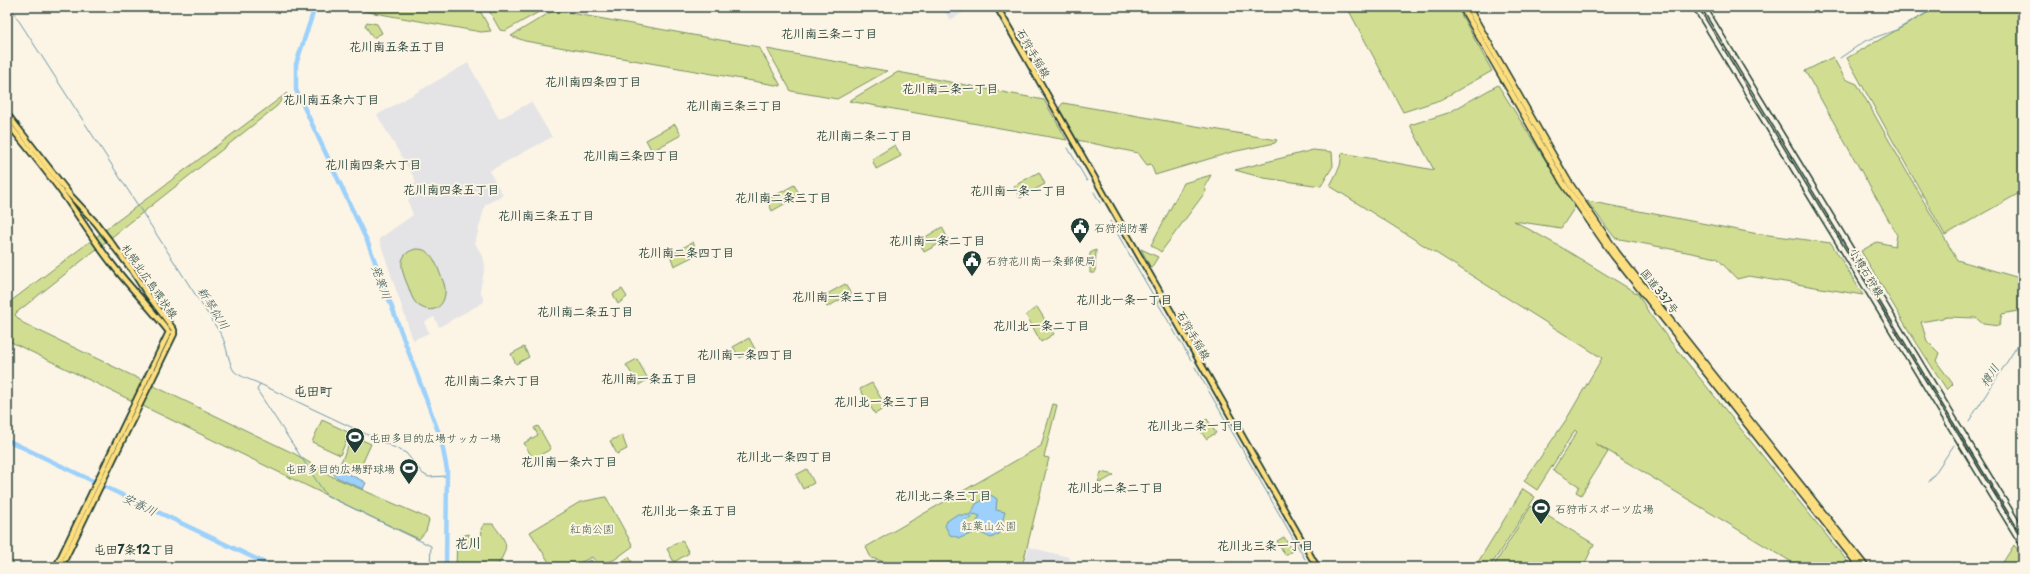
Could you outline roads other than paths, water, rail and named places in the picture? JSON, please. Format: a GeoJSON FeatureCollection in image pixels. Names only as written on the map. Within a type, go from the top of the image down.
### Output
{"type":"FeatureCollection","features":[{"type":"Feature","properties":{"kind":"highway","name":"国道337号"},"geometry":{"type":"LineString","coordinates":[[1462,7],[1563,183],[1608,249],[1860,567]]}},
{"type":"Feature","properties":{"kind":"highway","name":"国道337号"},"geometry":{"type":"LineString","coordinates":[[1468,7],[1568,181],[1617,253],[1866,567]]}},
{"type":"Feature","properties":{"kind":"main road","name":"石狩手稲線"},"geometry":{"type":"LineString","coordinates":[[997,7],[1317,567]]}},
{"type":"Feature","properties":{"kind":"main road","name":"小樽石狩線"},"geometry":{"type":"LineString","coordinates":[[1695,7],[2023,546]]}},
{"type":"Feature","properties":{"kind":"main road","name":"小樽石狩線"},"geometry":{"type":"LineString","coordinates":[[1704,7],[2023,532]]}},
{"type":"Feature","properties":{"kind":"main road","name":"札幌北広島環状線"},"geometry":{"type":"LineString","coordinates":[[7,114],[70,195],[96,223],[123,258],[174,330],[174,334],[101,479]]}},
{"type":"Feature","properties":{"kind":"main road","name":"札幌北広島環状線"},"geometry":{"type":"LineString","coordinates":[[7,122],[70,204],[86,231],[112,265],[142,298],[169,332],[61,567]]}},
{"type":"Feature","properties":{"kind":"main road","name":"札幌北広島環状線"},"geometry":{"type":"LineString","coordinates":[[56,567],[97,488]]}},
{"type":"Feature","properties":{"kind":"water"},"geometry":{"type":"Polygon","coordinates":[[[324,462],[366,483],[363,489],[336,477],[324,462]]]}},
{"type":"Feature","properties":{"kind":"water"},"geometry":{"type":"Polygon","coordinates":[[[991,495],[997,499],[996,510],[1005,512],[999,534],[991,538],[976,532],[960,538],[950,535],[945,526],[947,521],[956,515],[970,515],[976,504],[991,495]],[[974,514],[971,518],[964,521],[964,526],[973,530],[977,529],[976,523],[980,516],[974,514]]]}},
{"type":"Feature","properties":{"kind":"waterway","name":"新琴似川"},"geometry":{"type":"LineString","coordinates":[[10,7],[222,336],[232,369],[243,377],[260,384],[257,390],[326,495],[431,546],[430,567]]}},
{"type":"Feature","properties":{"kind":"waterway","name":"発寒川"},"geometry":{"type":"LineString","coordinates":[[315,7],[296,64],[296,90],[368,243],[441,439],[447,470],[446,567]]}},
{"type":"Feature","properties":{"kind":"waterway"},"geometry":{"type":"LineString","coordinates":[[1840,58],[1865,41],[1896,30],[1937,7]]}},
{"type":"Feature","properties":{"kind":"waterway"},"geometry":{"type":"LineString","coordinates":[[1068,148],[1087,181]]}},
{"type":"Feature","properties":{"kind":"waterway"},"geometry":{"type":"LineString","coordinates":[[1094,192],[1100,203]]}},
{"type":"Feature","properties":{"kind":"waterway"},"geometry":{"type":"LineString","coordinates":[[1110,221],[1191,360]]}},
{"type":"Feature","properties":{"kind":"waterway","name":"樽川"},"geometry":{"type":"LineString","coordinates":[[1969,421],[2023,337]]}},
{"type":"Feature","properties":{"kind":"waterway"},"geometry":{"type":"LineString","coordinates":[[1195,367],[1305,559]]}},
{"type":"Feature","properties":{"kind":"waterway"},"geometry":{"type":"LineString","coordinates":[[260,384],[406,453],[423,474],[429,477],[447,476]]}},
{"type":"Feature","properties":{"kind":"waterway","name":"安春川"},"geometry":{"type":"LineString","coordinates":[[7,440],[273,567]]}},
{"type":"Feature","properties":{"kind":"waterway","name":"樽川"},"geometry":{"type":"LineString","coordinates":[[1929,482],[1954,445]]}},
{"type":"Feature","properties":{"kind":"place","name":"石狩消防署"},"geometry":{"type":"Point","coordinates":[1080,244]}},
{"type":"Feature","properties":{"kind":"place","name":"石狩花川南一条郵便局"},"geometry":{"type":"Point","coordinates":[972,277]}},
{"type":"Feature","properties":{"kind":"place","name":"屯田多目的広場サッカー場"},"geometry":{"type":"Point","coordinates":[355,454]}},
{"type":"Feature","properties":{"kind":"place","name":"屯田多目的広場野球場"},"geometry":{"type":"Point","coordinates":[409,485]}},
{"type":"Feature","properties":{"kind":"place","name":"石狩市スポーツ広場"},"geometry":{"type":"Point","coordinates":[1541,525]}},
{"type":"Feature","properties":{"kind":"district","name":"花川南三条二丁目"},"geometry":{"type":"Point","coordinates":[829,33]}},
{"type":"Feature","properties":{"kind":"district","name":"花川南五条五丁目"},"geometry":{"type":"Point","coordinates":[397,46]}},
{"type":"Feature","properties":{"kind":"district","name":"花川南四条四丁目"},"geometry":{"type":"Point","coordinates":[593,81]}},
{"type":"Feature","properties":{"kind":"district","name":"花川南二条一丁目"},"geometry":{"type":"Point","coordinates":[950,88]}},
{"type":"Feature","properties":{"kind":"district","name":"花川南五条六丁目"},"geometry":{"type":"Point","coordinates":[331,99]}},
{"type":"Feature","properties":{"kind":"district","name":"花川南三条三丁目"},"geometry":{"type":"Point","coordinates":[734,105]}},
{"type":"Feature","properties":{"kind":"district","name":"花川南二条二丁目"},"geometry":{"type":"Point","coordinates":[864,135]}},
{"type":"Feature","properties":{"kind":"district","name":"花川南三条四丁目"},"geometry":{"type":"Point","coordinates":[631,155]}},
{"type":"Feature","properties":{"kind":"district","name":"花川南四条六丁目"},"geometry":{"type":"Point","coordinates":[373,164]}},
{"type":"Feature","properties":{"kind":"district","name":"花川南四条五丁目"},"geometry":{"type":"Point","coordinates":[451,189]}},
{"type":"Feature","properties":{"kind":"district","name":"花川南一条一丁目"},"geometry":{"type":"Point","coordinates":[1018,190]}},
{"type":"Feature","properties":{"kind":"district","name":"花川南二条三丁目"},"geometry":{"type":"Point","coordinates":[783,197]}},
{"type":"Feature","properties":{"kind":"district","name":"花川南三条五丁目"},"geometry":{"type":"Point","coordinates":[546,215]}},
{"type":"Feature","properties":{"kind":"district","name":"花川南一条二丁目"},"geometry":{"type":"Point","coordinates":[937,240]}},
{"type":"Feature","properties":{"kind":"district","name":"花川南二条四丁目"},"geometry":{"type":"Point","coordinates":[686,252]}},
{"type":"Feature","properties":{"kind":"district","name":"花川南一条三丁目"},"geometry":{"type":"Point","coordinates":[840,296]}},
{"type":"Feature","properties":{"kind":"district","name":"花川北一条一丁目"},"geometry":{"type":"Point","coordinates":[1124,299]}},
{"type":"Feature","properties":{"kind":"district","name":"花川南二条五丁目"},"geometry":{"type":"Point","coordinates":[585,311]}},
{"type":"Feature","properties":{"kind":"district","name":"花川北一条二丁目"},"geometry":{"type":"Point","coordinates":[1041,325]}},
{"type":"Feature","properties":{"kind":"district","name":"花川南一条四丁目"},"geometry":{"type":"Point","coordinates":[745,354]}},
{"type":"Feature","properties":{"kind":"district","name":"花川南一条五丁目"},"geometry":{"type":"Point","coordinates":[649,378]}},
{"type":"Feature","properties":{"kind":"district","name":"花川南二条六丁目"},"geometry":{"type":"Point","coordinates":[492,380]}},
{"type":"Feature","properties":{"kind":"district","name":"屯田町"},"geometry":{"type":"Point","coordinates":[313,390]}},
{"type":"Feature","properties":{"kind":"district","name":"花川北一条三丁目"},"geometry":{"type":"Point","coordinates":[882,401]}},
{"type":"Feature","properties":{"kind":"district","name":"花川北二条一丁目"},"geometry":{"type":"Point","coordinates":[1195,425]}},
{"type":"Feature","properties":{"kind":"district","name":"花川北一条四丁目"},"geometry":{"type":"Point","coordinates":[784,456]}},
{"type":"Feature","properties":{"kind":"district","name":"花川南一条六丁目"},"geometry":{"type":"Point","coordinates":[569,461]}},
{"type":"Feature","properties":{"kind":"district","name":"花川北二条二丁目"},"geometry":{"type":"Point","coordinates":[1115,487]}},
{"type":"Feature","properties":{"kind":"district","name":"花川北二条三丁目"},"geometry":{"type":"Point","coordinates":[943,495]}},
{"type":"Feature","properties":{"kind":"district","name":"花川北一条五丁目"},"geometry":{"type":"Point","coordinates":[689,510]}},
{"type":"Feature","properties":{"kind":"district","name":"花川"},"geometry":{"type":"Point","coordinates":[468,542]}},
{"type":"Feature","properties":{"kind":"district","name":"花川北三条一丁目"},"geometry":{"type":"Point","coordinates":[1265,545]}},
{"type":"Feature","properties":{"kind":"district","name":"屯田7条12丁目"},"geometry":{"type":"Point","coordinates":[134,549]}},
{"type":"Feature","properties":{"kind":"park label","name":"紅葉山公園"},"geometry":{"type":"Point","coordinates":[989,525]}},
{"type":"Feature","properties":{"kind":"park label","name":"紅南公園"},"geometry":{"type":"Point","coordinates":[592,528]}}]}
